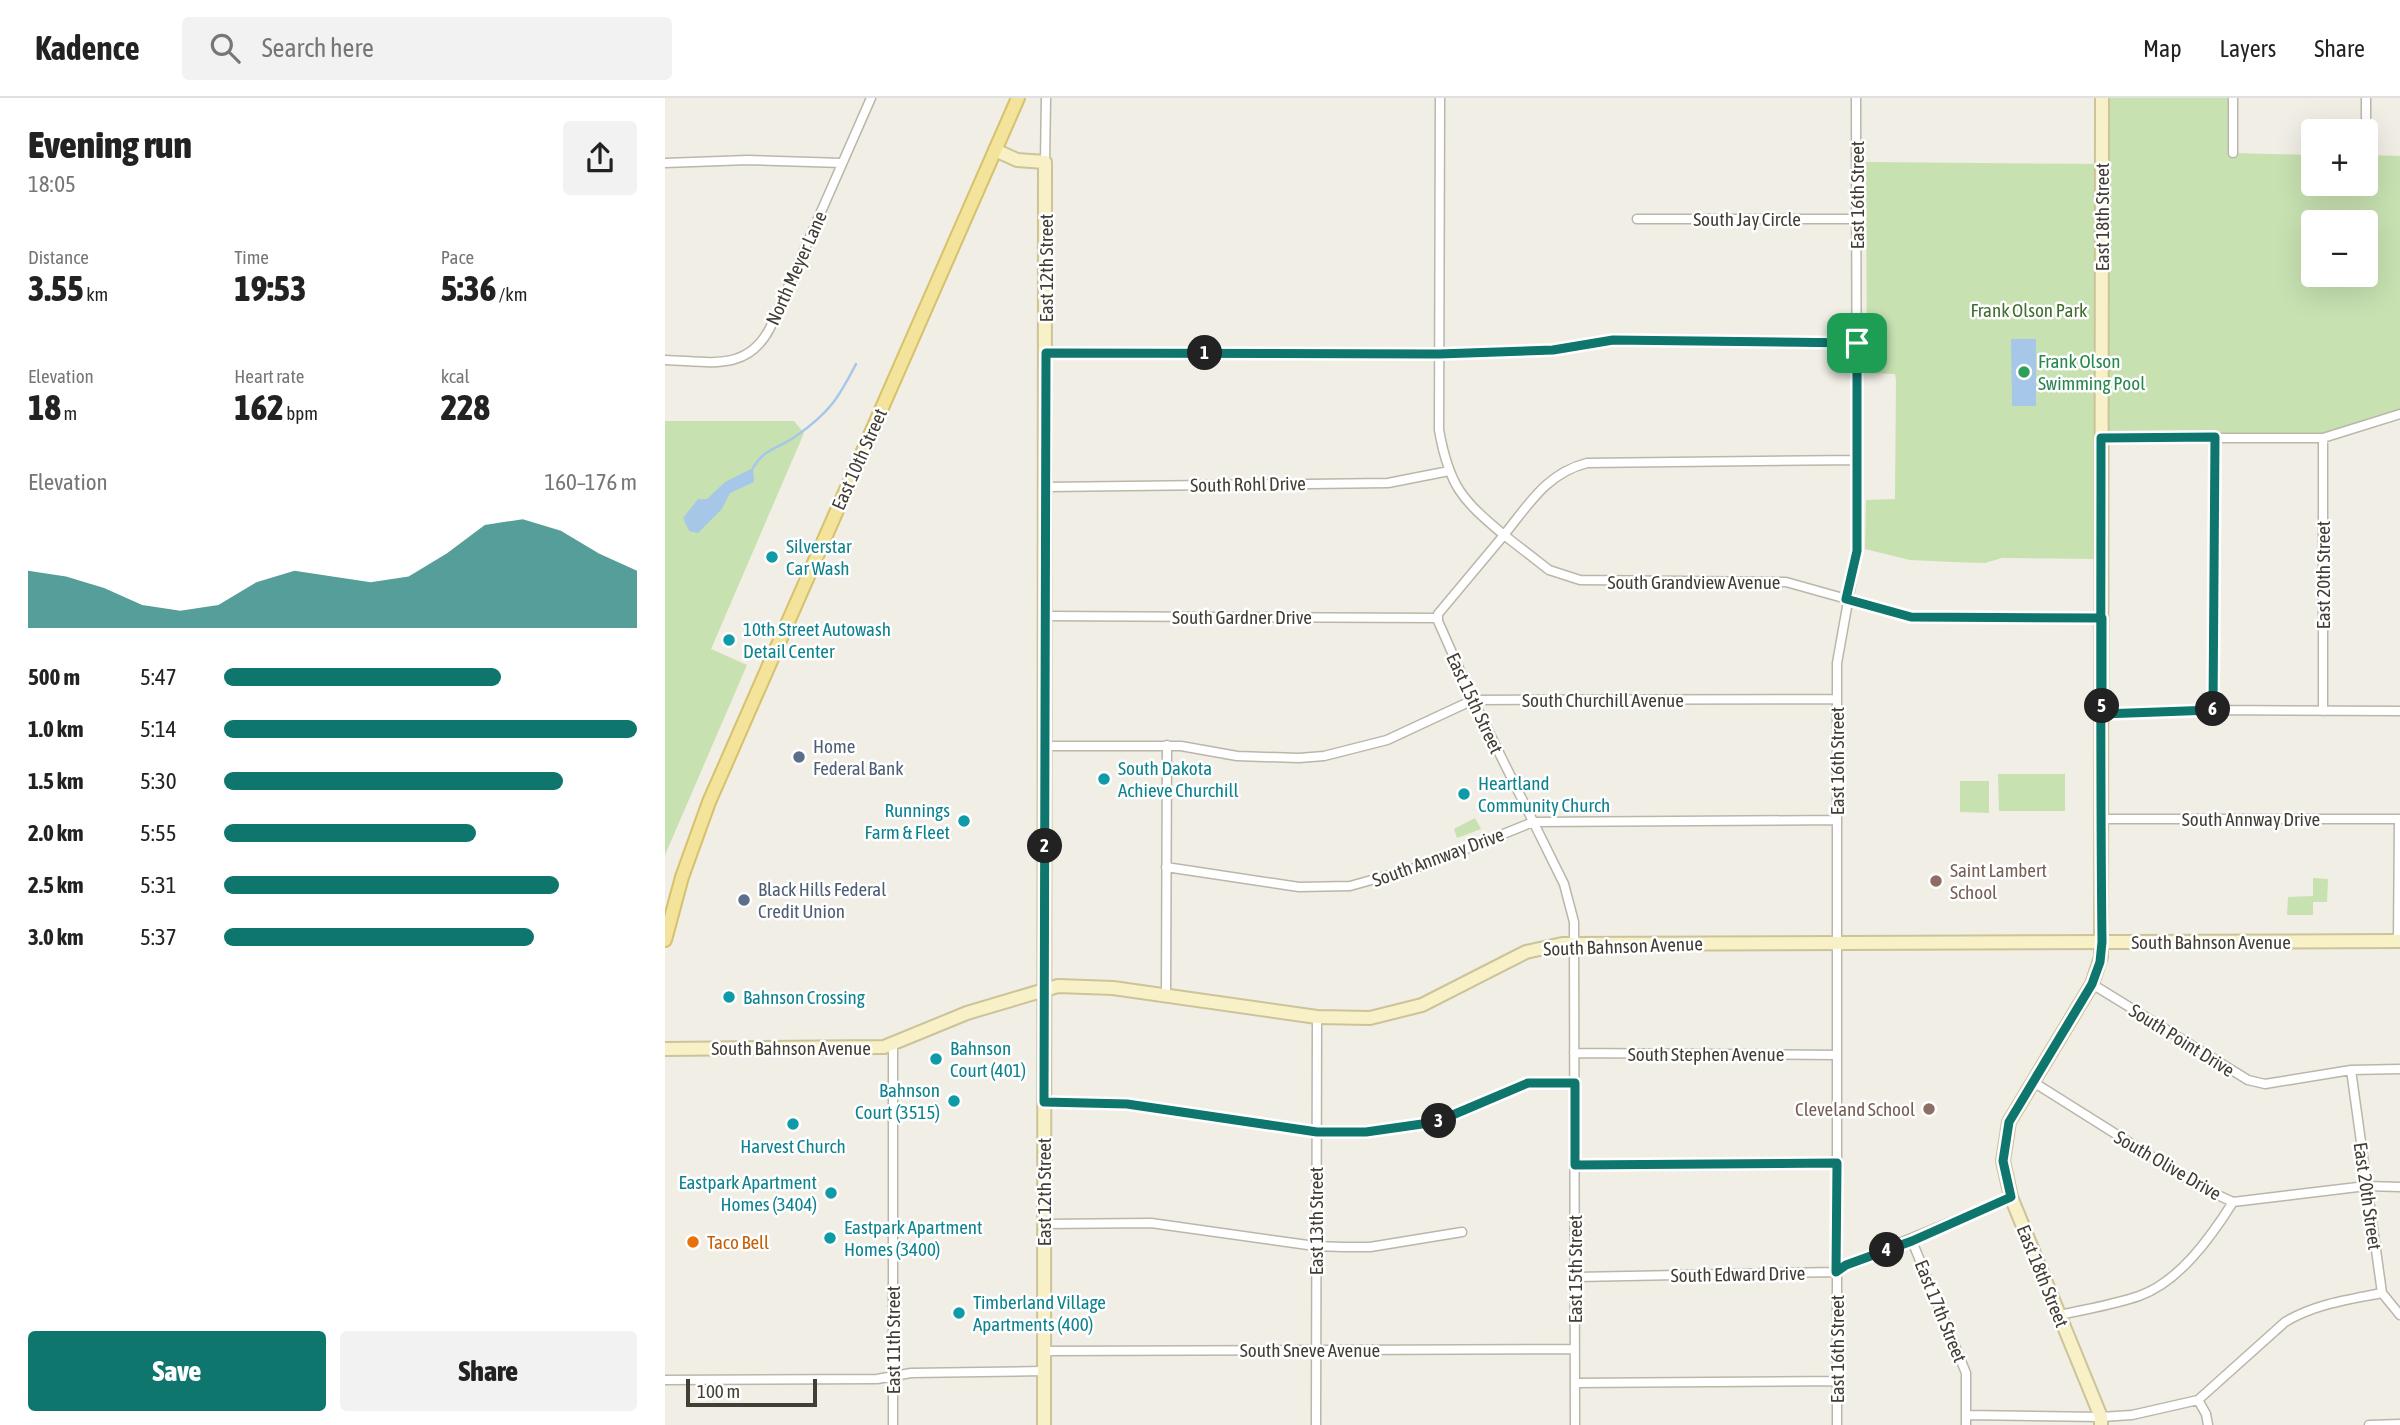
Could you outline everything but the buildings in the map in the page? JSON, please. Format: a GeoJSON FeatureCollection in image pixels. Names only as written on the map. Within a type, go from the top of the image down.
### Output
{"type":"FeatureCollection","features":[{"type":"Feature","properties":{"kind":"main road","name":"East 10th Street"},"geometry":{"type":"LineString","coordinates":[[665,940],[686,864],[709,802],[1017,98]]}},
{"type":"Feature","properties":{"kind":"street","name":"North Meyer Lane"},"geometry":{"type":"LineString","coordinates":[[665,360],[734,360],[757,349],[770,328],[871,98]]}},
{"type":"Feature","properties":{"kind":"street","name":"East 12th Street"},"geometry":{"type":"LineString","coordinates":[[1044,1425],[1046,98]]}},
{"type":"Feature","properties":{"kind":"street"},"geometry":{"type":"LineString","coordinates":[[1440,98],[1439,430],[1449,471],[1468,505],[1504,536]]}},
{"type":"Feature","properties":{"kind":"street","name":"East 16th Street"},"geometry":{"type":"LineString","coordinates":[[1837,1425],[1837,699],[1839,639],[1857,551],[1856,98]]}},
{"type":"Feature","properties":{"kind":"street","name":"East 18th Street"},"geometry":{"type":"LineString","coordinates":[[2101,1421],[2011,1197],[2003,1161],[2004,1135],[2032,1082],[2092,984],[2100,962],[2102,942],[2102,98]]}},
{"type":"Feature","properties":{"kind":"street"},"geometry":{"type":"LineString","coordinates":[[2233,98],[2233,153]]}},
{"type":"Feature","properties":{"kind":"street"},"geometry":{"type":"LineString","coordinates":[[2366,98],[2366,119]]}},
{"type":"Feature","properties":{"kind":"street"},"geometry":{"type":"LineString","coordinates":[[995,150],[1017,159],[1045,162]]}},
{"type":"Feature","properties":{"kind":"street"},"geometry":{"type":"LineString","coordinates":[[665,163],[748,160],[842,163]]}},
{"type":"Feature","properties":{"kind":"street","name":"South Jay Circle"},"geometry":{"type":"LineString","coordinates":[[1637,219],[1858,219]]}},
{"type":"Feature","properties":{"kind":"street"},"geometry":{"type":"LineString","coordinates":[[1046,353],[1439,354],[1553,350],[1613,340],[1857,343]]}},
{"type":"Feature","properties":{"kind":"street"},"geometry":{"type":"LineString","coordinates":[[2101,438],[2323,438],[2400,414]]}},
{"type":"Feature","properties":{"kind":"street"},"geometry":{"type":"LineString","coordinates":[[2213,710],[2215,437]]}},
{"type":"Feature","properties":{"kind":"street","name":"East 20th Street"},"geometry":{"type":"LineString","coordinates":[[2323,438],[2323,711]]}},
{"type":"Feature","properties":{"kind":"street"},"geometry":{"type":"LineString","coordinates":[[1438,618],[1546,483],[1568,468],[1587,463],[1856,460]]}},
{"type":"Feature","properties":{"kind":"street","name":"South Rohl Drive"},"geometry":{"type":"LineString","coordinates":[[1046,487],[1388,483],[1449,471]]}},
{"type":"Feature","properties":{"kind":"street","name":"South Grandview Avenue"},"geometry":{"type":"LineString","coordinates":[[1504,536],[1549,570],[1580,580],[1786,582],[1911,617],[2102,618]]}},
{"type":"Feature","properties":{"kind":"street","name":"South Gardner Drive"},"geometry":{"type":"LineString","coordinates":[[1045,616],[1438,618]]}},
{"type":"Feature","properties":{"kind":"street","name":"East 15th Street"},"geometry":{"type":"LineString","coordinates":[[1438,618],[1473,700],[1567,893],[1574,922],[1575,1425]]}},
{"type":"Feature","properties":{"kind":"street","name":"South Churchill Avenue"},"geometry":{"type":"LineString","coordinates":[[1046,746],[1167,746],[1262,758],[1324,756],[1387,740],[1473,700],[1837,699]]}},
{"type":"Feature","properties":{"kind":"street"},"geometry":{"type":"LineString","coordinates":[[2102,714],[2213,710],[2400,711]]}},
{"type":"Feature","properties":{"kind":"street"},"geometry":{"type":"LineString","coordinates":[[1166,996],[1167,746]]}},
{"type":"Feature","properties":{"kind":"street"},"geometry":{"type":"LineString","coordinates":[[2399,941],[2400,819]]}},
{"type":"Feature","properties":{"kind":"street","name":"South Annway Drive"},"geometry":{"type":"LineString","coordinates":[[2101,820],[2400,819]]}},
{"type":"Feature","properties":{"kind":"street","name":"South Annway Drive"},"geometry":{"type":"LineString","coordinates":[[1166,867],[1299,887],[1350,886],[1429,864],[1533,822],[1837,820]]}},
{"type":"Feature","properties":{"kind":"street","name":"South Bahnson Avenue"},"geometry":{"type":"LineString","coordinates":[[665,1049],[864,1049],[893,1046],[967,1013],[1045,988],[1095,986],[1317,1017],[1357,1019],[1396,1013],[1443,995],[1526,951],[1548,945],[2399,941]]}},
{"type":"Feature","properties":{"kind":"street","name":"South Point Drive"},"geometry":{"type":"LineString","coordinates":[[2092,984],[2248,1080],[2265,1084],[2283,1083],[2351,1070],[2400,1069]]}},
{"type":"Feature","properties":{"kind":"street","name":"East 13th Street"},"geometry":{"type":"LineString","coordinates":[[1315,1425],[1317,1017]]}},
{"type":"Feature","properties":{"kind":"street","name":"East 11th Street"},"geometry":{"type":"LineString","coordinates":[[893,1046],[893,1425]]}},
{"type":"Feature","properties":{"kind":"street","name":"South Stephen Avenue"},"geometry":{"type":"LineString","coordinates":[[1574,1053],[1837,1055]]}},
{"type":"Feature","properties":{"kind":"street","name":"East 20th Street"},"geometry":{"type":"LineString","coordinates":[[2351,1070],[2382,1293]]}},
{"type":"Feature","properties":{"kind":"street","name":"South Olive Drive"},"geometry":{"type":"LineString","coordinates":[[2032,1082],[2200,1187],[2233,1202],[2366,1186],[2400,1187]]}},
{"type":"Feature","properties":{"kind":"street"},"geometry":{"type":"LineString","coordinates":[[1044,1102],[1127,1104],[1317,1132],[1392,1131],[1425,1125],[1458,1114],[1528,1083],[1575,1083]]}},
{"type":"Feature","properties":{"kind":"street"},"geometry":{"type":"LineString","coordinates":[[1575,1165],[1837,1163]]}},
{"type":"Feature","properties":{"kind":"street","name":"South Edward Drive"},"geometry":{"type":"LineString","coordinates":[[1576,1277],[1836,1272],[1846,1265],[1912,1241],[2011,1197]]}},
{"type":"Feature","properties":{"kind":"street"},"geometry":{"type":"LineString","coordinates":[[2060,1315],[2123,1301],[2153,1290],[2170,1279],[2215,1231],[2233,1202]]}},
{"type":"Feature","properties":{"kind":"street"},"geometry":{"type":"LineString","coordinates":[[1044,1224],[1151,1223],[1315,1246],[1370,1247],[1462,1232]]}},
{"type":"Feature","properties":{"kind":"street","name":"East 17th Street"},"geometry":{"type":"LineString","coordinates":[[1912,1241],[1963,1363],[1968,1392],[1966,1425]]}},
{"type":"Feature","properties":{"kind":"street"},"geometry":{"type":"LineString","coordinates":[[1967,1415],[2101,1421],[2198,1400],[2291,1318],[2327,1303],[2382,1293],[2400,1315]]}},
{"type":"Feature","properties":{"kind":"street","name":"South Sneve Avenue"},"geometry":{"type":"LineString","coordinates":[[1044,1351],[1575,1349]]}},
{"type":"Feature","properties":{"kind":"street"},"geometry":{"type":"LineString","coordinates":[[665,1380],[1044,1371]]}},
{"type":"Feature","properties":{"kind":"street"},"geometry":{"type":"LineString","coordinates":[[1575,1383],[1838,1381]]}},
{"type":"Feature","properties":{"kind":"street"},"geometry":{"type":"LineString","coordinates":[[2198,1400],[2206,1414],[2208,1425]]}},
{"type":"Feature","properties":{"kind":"street"},"geometry":{"type":"LineString","coordinates":[[2369,1425],[2400,1424]]}},
{"type":"Feature","properties":{"kind":"green space","name":"Frank Olson Park"},"geometry":{"type":"Polygon","coordinates":[[[2102,98],[2233,98],[2233,153],[2301,155],[2301,196],[2378,196],[2378,155],[2400,156],[2400,414],[2323,438],[2102,438],[2094,559],[2002,558],[1985,563],[1952,562],[1910,560],[1865,549],[1866,500],[1895,499],[1896,380],[1895,374],[1867,373],[1866,162],[2101,164],[2102,98]]]}},
{"type":"Feature","properties":{"kind":"green space"},"geometry":{"type":"Polygon","coordinates":[[[665,421],[794,421],[804,433],[711,649],[747,665],[665,855],[665,421]]]}},
{"type":"Feature","properties":{"kind":"green space"},"geometry":{"type":"Polygon","coordinates":[[[1998,774],[2065,774],[2065,811],[1999,811],[1998,774]]]}},
{"type":"Feature","properties":{"kind":"green space"},"geometry":{"type":"Polygon","coordinates":[[[1960,781],[1989,781],[1989,813],[1960,812],[1960,781]]]}},
{"type":"Feature","properties":{"kind":"green space"},"geometry":{"type":"Polygon","coordinates":[[[1475,818],[1481,829],[1457,838],[1454,829],[1475,818]]]}},
{"type":"Feature","properties":{"kind":"green space"},"geometry":{"type":"Polygon","coordinates":[[[2313,878],[2328,879],[2327,902],[2313,902],[2313,915],[2287,915],[2288,897],[2313,896],[2313,878]]]}},
{"type":"Feature","properties":{"kind":"water","name":"Frank Olson Swimming Pool"},"geometry":{"type":"Polygon","coordinates":[[[2011,339],[2036,339],[2036,406],[2012,406],[2011,339]]]}},
{"type":"Feature","properties":{"kind":"water"},"geometry":{"type":"Polygon","coordinates":[[[753,468],[754,482],[730,493],[722,509],[698,533],[689,531],[683,518],[698,499],[707,499],[725,482],[753,468]]]}},
{"type":"Feature","properties":{"kind":"waterway"},"geometry":{"type":"LineString","coordinates":[[753,468],[767,452],[796,436],[825,412],[838,396],[856,364]]}},
{"type":"Feature","properties":{"kind":"place","name":"Frank Olson Swimming Pool"},"geometry":{"type":"Point","coordinates":[2024,372]}},
{"type":"Feature","properties":{"kind":"place","name":"Silverstar Car Wash"},"geometry":{"type":"Point","coordinates":[772,557]}},
{"type":"Feature","properties":{"kind":"place","name":"10th Street Autowash Detail Center"},"geometry":{"type":"Point","coordinates":[729,640]}},
{"type":"Feature","properties":{"kind":"place","name":"Home Federal Bank"},"geometry":{"type":"Point","coordinates":[799,757]}},
{"type":"Feature","properties":{"kind":"place","name":"South Dakota Achieve Churchill"},"geometry":{"type":"Point","coordinates":[1104,779]}},
{"type":"Feature","properties":{"kind":"place","name":"Heartland Community Church"},"geometry":{"type":"Point","coordinates":[1464,794]}},
{"type":"Feature","properties":{"kind":"place","name":"Runnings Farm & Fleet"},"geometry":{"type":"Point","coordinates":[964,821]}},
{"type":"Feature","properties":{"kind":"place","name":"Saint Lambert School"},"geometry":{"type":"Point","coordinates":[1936,881]}},
{"type":"Feature","properties":{"kind":"place","name":"Black Hills Federal Credit Union"},"geometry":{"type":"Point","coordinates":[744,900]}},
{"type":"Feature","properties":{"kind":"place","name":"Bahnson Crossing"},"geometry":{"type":"Point","coordinates":[729,997]}},
{"type":"Feature","properties":{"kind":"place","name":"Bahnson Court (401)"},"geometry":{"type":"Point","coordinates":[936,1059]}},
{"type":"Feature","properties":{"kind":"place","name":"Bahnson Court (3515)"},"geometry":{"type":"Point","coordinates":[954,1101]}},
{"type":"Feature","properties":{"kind":"place","name":"Cleveland School"},"geometry":{"type":"Point","coordinates":[1929,1109]}},
{"type":"Feature","properties":{"kind":"place","name":"Harvest Church"},"geometry":{"type":"Point","coordinates":[793,1124]}},
{"type":"Feature","properties":{"kind":"place","name":"Eastpark Apartment Homes (3404)"},"geometry":{"type":"Point","coordinates":[831,1193]}},
{"type":"Feature","properties":{"kind":"place","name":"Eastpark Apartment Homes (3400)"},"geometry":{"type":"Point","coordinates":[830,1238]}},
{"type":"Feature","properties":{"kind":"place","name":"Taco Bell"},"geometry":{"type":"Point","coordinates":[693,1242]}},
{"type":"Feature","properties":{"kind":"place","name":"Timberland Village Apartments (400)"},"geometry":{"type":"Point","coordinates":[959,1313]}},
{"type":"Feature","properties":{"kind":"route"},"geometry":{"type":"LineString","coordinates":[[1857,343],[1613,340],[1553,350],[1439,354],[1046,353],[1044,1102],[1099,1101],[1317,1132],[1366,1132],[1392,1131],[1436,1122],[1528,1083],[1575,1083],[1575,1165],[1837,1163],[1836,1272],[1846,1265],[1912,1241],[2011,1197],[2003,1161],[2004,1135],[2009,1122],[2092,984],[2101,957],[2102,942],[2101,832],[2102,618],[2101,438],[2215,437],[2213,710],[2102,714],[2102,618],[1911,617],[1846,599],[1857,551],[1857,343]]}}]}
